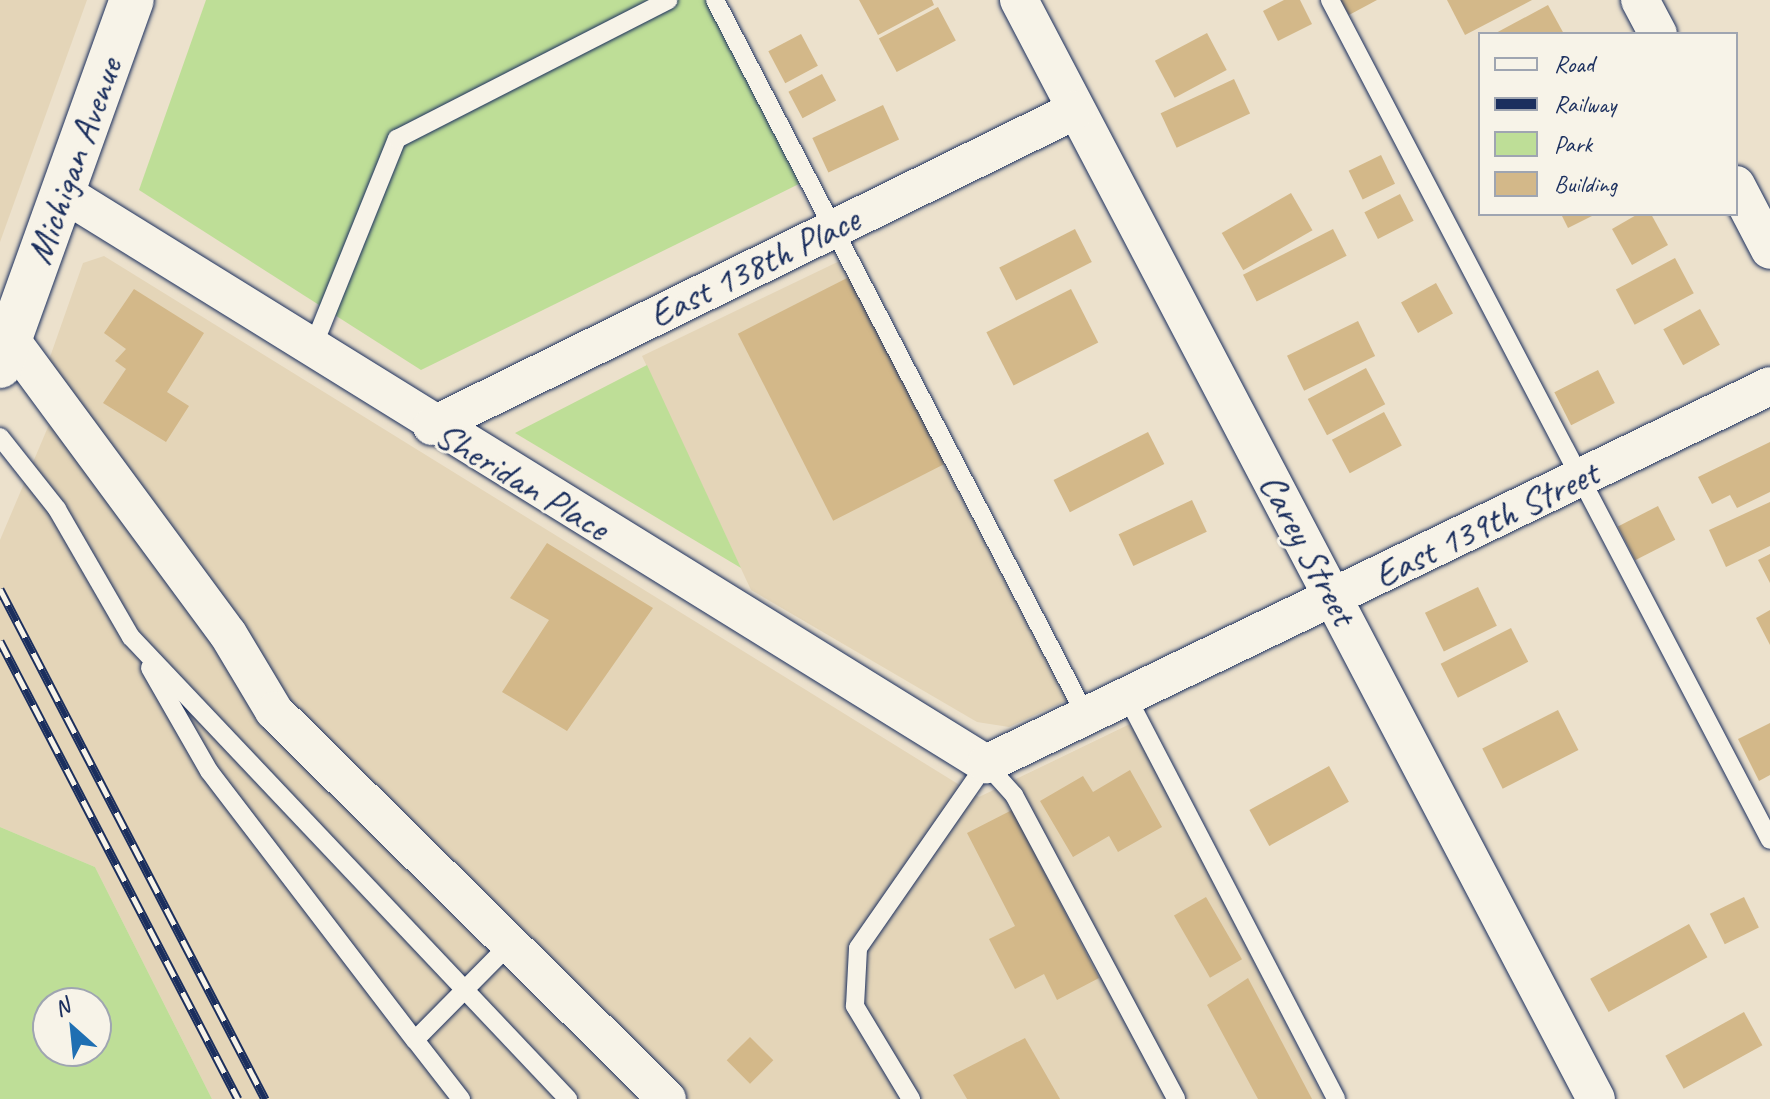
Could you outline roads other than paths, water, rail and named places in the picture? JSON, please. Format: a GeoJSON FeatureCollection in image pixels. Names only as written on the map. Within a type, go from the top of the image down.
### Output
{"type":"FeatureCollection","features":[{"type":"Feature","properties":{"kind":"main road","name":"Michigan Avenue"},"geometry":{"type":"LineString","coordinates":[[5,353],[132,0]]}},
{"type":"Feature","properties":{"kind":"street","name":"Carey Street"},"geometry":{"type":"LineString","coordinates":[[1019,0],[1596,1099]]}},
{"type":"Feature","properties":{"kind":"street"},"geometry":{"type":"LineString","coordinates":[[1640,0],[1657,32]]}},
{"type":"Feature","properties":{"kind":"street","name":"East 138th Place"},"geometry":{"type":"LineString","coordinates":[[432,426],[1076,110]]}},
{"type":"Feature","properties":{"kind":"street"},"geometry":{"type":"LineString","coordinates":[[1738,189],[1770,250]]}},
{"type":"Feature","properties":{"kind":"street","name":"Sheridan Place"},"geometry":{"type":"LineString","coordinates":[[62,192],[432,426],[986,764]]}},
{"type":"Feature","properties":{"kind":"street"},"geometry":{"type":"LineString","coordinates":[[5,353],[78,440],[228,634],[274,711],[507,947],[667,1099]]}},
{"type":"Feature","properties":{"kind":"street","name":"East 139th Street"},"geometry":{"type":"LineString","coordinates":[[986,764],[1770,386]]}},
{"type":"Feature","properties":{"kind":"lane"},"geometry":{"type":"LineString","coordinates":[[311,350],[397,139],[669,0]]}},
{"type":"Feature","properties":{"kind":"lane"},"geometry":{"type":"LineString","coordinates":[[715,0],[1086,716]]}},
{"type":"Feature","properties":{"kind":"lane"},"geometry":{"type":"LineString","coordinates":[[1330,0],[1770,840]]}},
{"type":"Feature","properties":{"kind":"lane"},"geometry":{"type":"LineString","coordinates":[[0,437],[57,509],[209,771],[461,1099]]}},
{"type":"Feature","properties":{"kind":"lane"},"geometry":{"type":"LineString","coordinates":[[131,637],[568,1099]]}},
{"type":"Feature","properties":{"kind":"lane"},"geometry":{"type":"LineString","coordinates":[[1127,697],[1336,1099]]}},
{"type":"Feature","properties":{"kind":"lane"},"geometry":{"type":"LineString","coordinates":[[911,1099],[855,1006],[858,948],[986,764],[1014,795],[1176,1099]]}},
{"type":"Feature","properties":{"kind":"lane"},"geometry":{"type":"LineString","coordinates":[[415,1040],[466,994],[507,947]]}},
{"type":"Feature","properties":{"kind":"railway"},"geometry":{"type":"LineString","coordinates":[[0,589],[265,1099]]}},
{"type":"Feature","properties":{"kind":"railway"},"geometry":{"type":"LineString","coordinates":[[0,641],[238,1099]]}}]}
